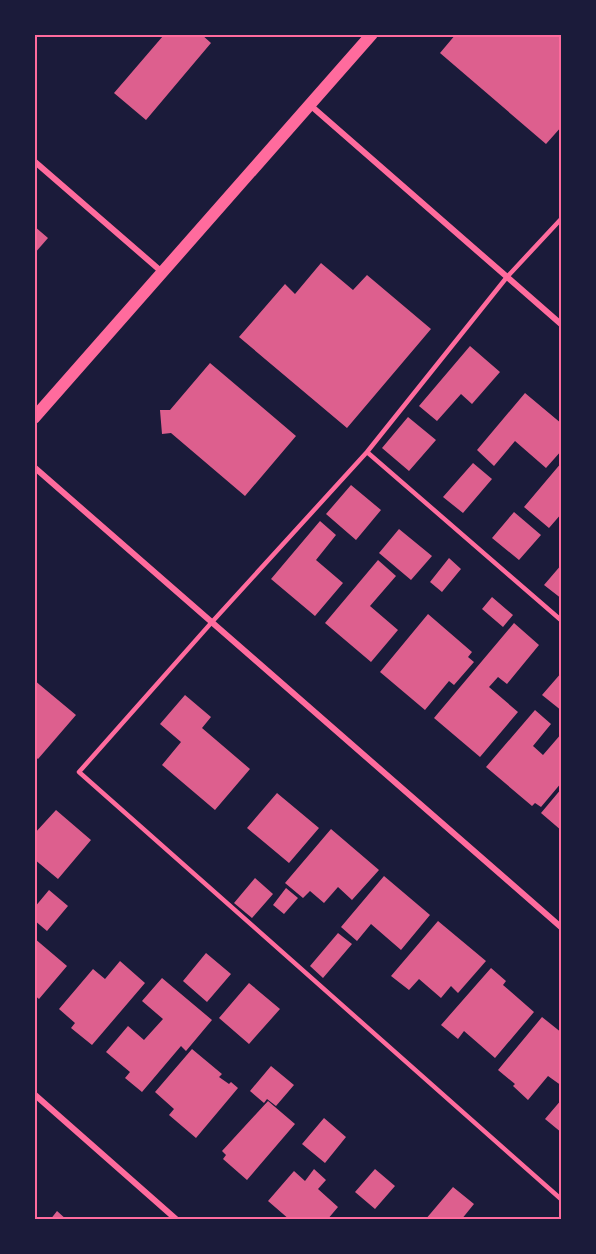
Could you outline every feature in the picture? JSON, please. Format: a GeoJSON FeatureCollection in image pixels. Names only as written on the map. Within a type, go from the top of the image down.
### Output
{"type":"FeatureCollection","features":[{"type":"Feature","properties":{"kind":"main road"},"geometry":{"type":"LineString","coordinates":[[34,418],[372,34]]}},
{"type":"Feature","properties":{"kind":"street"},"geometry":{"type":"LineString","coordinates":[[310,105],[561,325]]}},
{"type":"Feature","properties":{"kind":"street"},"geometry":{"type":"LineString","coordinates":[[34,161],[162,273]]}},
{"type":"Feature","properties":{"kind":"street"},"geometry":{"type":"LineString","coordinates":[[34,466],[561,928]]}},
{"type":"Feature","properties":{"kind":"street"},"geometry":{"type":"LineString","coordinates":[[34,1094],[177,1220]]}},
{"type":"Feature","properties":{"kind":"lane"},"geometry":{"type":"LineString","coordinates":[[561,218],[507,277],[367,452],[79,772],[561,1200]]}},
{"type":"Feature","properties":{"kind":"lane"},"geometry":{"type":"LineString","coordinates":[[367,452],[561,621]]}},
{"type":"Feature","properties":{"kind":"building"},"geometry":{"type":"Polygon","coordinates":[[[161,34],[201,34],[211,43],[146,120],[114,93],[163,36],[161,34]]]}},
{"type":"Feature","properties":{"kind":"building"},"geometry":{"type":"Polygon","coordinates":[[[456,34],[562,34],[562,126],[546,144],[440,53],[456,34]]]}},
{"type":"Feature","properties":{"kind":"building"},"geometry":{"type":"Polygon","coordinates":[[[34,226],[48,238],[34,254],[34,226]]]}},
{"type":"Feature","properties":{"kind":"building"},"geometry":{"type":"Polygon","coordinates":[[[321,263],[353,290],[367,275],[431,329],[347,428],[239,337],[285,284],[295,294],[321,263]]]}},
{"type":"Feature","properties":{"kind":"building"},"geometry":{"type":"Polygon","coordinates":[[[470,346],[500,372],[472,404],[461,394],[437,421],[419,406],[470,346]]]}},
{"type":"Feature","properties":{"kind":"building"},"geometry":{"type":"Polygon","coordinates":[[[210,363],[296,436],[245,496],[171,433],[162,434],[160,410],[170,410],[210,363]]]}},
{"type":"Feature","properties":{"kind":"building"},"geometry":{"type":"Polygon","coordinates":[[[525,393],[562,424],[562,450],[546,468],[515,441],[494,466],[477,450],[525,393]]]}},
{"type":"Feature","properties":{"kind":"building"},"geometry":{"type":"Polygon","coordinates":[[[408,417],[436,440],[409,471],[382,448],[408,417]]]}},
{"type":"Feature","properties":{"kind":"building"},"geometry":{"type":"Polygon","coordinates":[[[562,462],[562,513],[549,528],[524,507],[562,462]]]}},
{"type":"Feature","properties":{"kind":"building"},"geometry":{"type":"Polygon","coordinates":[[[473,463],[492,479],[463,513],[443,497],[473,463]]]}},
{"type":"Feature","properties":{"kind":"building"},"geometry":{"type":"Polygon","coordinates":[[[351,485],[381,510],[356,540],[326,514],[351,485]]]}},
{"type":"Feature","properties":{"kind":"building"},"geometry":{"type":"Polygon","coordinates":[[[514,512],[541,535],[519,560],[492,538],[514,512]]]}},
{"type":"Feature","properties":{"kind":"building"},"geometry":{"type":"Polygon","coordinates":[[[320,521],[336,535],[316,560],[343,583],[315,616],[271,579],[320,521]]]}},
{"type":"Feature","properties":{"kind":"building"},"geometry":{"type":"Polygon","coordinates":[[[399,529],[432,556],[411,580],[379,553],[399,529]]]}},
{"type":"Feature","properties":{"kind":"building"},"geometry":{"type":"Polygon","coordinates":[[[449,558],[461,569],[442,592],[430,582],[449,558]]]}},
{"type":"Feature","properties":{"kind":"building"},"geometry":{"type":"Polygon","coordinates":[[[378,560],[396,576],[370,606],[398,630],[371,662],[325,623],[378,560]]]}},
{"type":"Feature","properties":{"kind":"building"},"geometry":{"type":"Polygon","coordinates":[[[562,564],[562,599],[544,585],[562,564]]]}},
{"type":"Feature","properties":{"kind":"building"},"geometry":{"type":"Polygon","coordinates":[[[492,597],[513,615],[503,627],[482,609],[492,597]]]}},
{"type":"Feature","properties":{"kind":"building"},"geometry":{"type":"Polygon","coordinates":[[[428,614],[472,652],[468,657],[474,662],[454,685],[449,681],[425,710],[380,672],[428,614]]]}},
{"type":"Feature","properties":{"kind":"building"},"geometry":{"type":"Polygon","coordinates":[[[514,623],[539,645],[507,684],[498,677],[489,687],[518,712],[480,757],[434,718],[514,623]]]}},
{"type":"Feature","properties":{"kind":"building"},"geometry":{"type":"Polygon","coordinates":[[[562,672],[562,711],[542,695],[562,672]]]}},
{"type":"Feature","properties":{"kind":"building"},"geometry":{"type":"Polygon","coordinates":[[[34,680],[76,715],[38,759],[34,756],[34,680]]]}},
{"type":"Feature","properties":{"kind":"building"},"geometry":{"type":"Polygon","coordinates":[[[185,695],[211,717],[202,728],[250,769],[215,810],[162,765],[181,742],[160,724],[185,695]]]}},
{"type":"Feature","properties":{"kind":"building"},"geometry":{"type":"Polygon","coordinates":[[[535,710],[551,724],[533,746],[543,755],[562,733],[562,782],[541,807],[535,803],[532,806],[486,767],[535,710]]]}},
{"type":"Feature","properties":{"kind":"building"},"geometry":{"type":"Polygon","coordinates":[[[562,788],[562,831],[541,813],[562,788]]]}},
{"type":"Feature","properties":{"kind":"building"},"geometry":{"type":"Polygon","coordinates":[[[277,793],[319,828],[289,863],[247,828],[277,793]]]}},
{"type":"Feature","properties":{"kind":"building"},"geometry":{"type":"Polygon","coordinates":[[[56,810],[91,840],[58,879],[34,859],[34,834],[56,810]]]}},
{"type":"Feature","properties":{"kind":"building"},"geometry":{"type":"Polygon","coordinates":[[[331,829],[379,870],[352,900],[338,887],[324,903],[310,891],[303,898],[285,883],[331,829]]]}},
{"type":"Feature","properties":{"kind":"building"},"geometry":{"type":"Polygon","coordinates":[[[384,876],[430,915],[401,950],[371,924],[357,941],[341,927],[384,876]]]}},
{"type":"Feature","properties":{"kind":"building"},"geometry":{"type":"Polygon","coordinates":[[[255,878],[273,894],[252,918],[234,903],[255,878]]]}},
{"type":"Feature","properties":{"kind":"building"},"geometry":{"type":"Polygon","coordinates":[[[286,888],[298,898],[284,914],[273,905],[286,888]]]}},
{"type":"Feature","properties":{"kind":"building"},"geometry":{"type":"Polygon","coordinates":[[[49,890],[68,906],[47,931],[34,920],[34,908],[49,890]]]}},
{"type":"Feature","properties":{"kind":"building"},"geometry":{"type":"Polygon","coordinates":[[[438,921],[486,961],[458,993],[451,986],[441,998],[419,979],[409,990],[391,976],[438,921]]]}},
{"type":"Feature","properties":{"kind":"building"},"geometry":{"type":"Polygon","coordinates":[[[338,933],[352,944],[323,978],[310,966],[338,933]]]}},
{"type":"Feature","properties":{"kind":"building"},"geometry":{"type":"Polygon","coordinates":[[[34,938],[67,966],[39,999],[34,995],[34,938]]]}},
{"type":"Feature","properties":{"kind":"building"},"geometry":{"type":"Polygon","coordinates":[[[206,953],[231,974],[207,1002],[183,981],[206,953]]]}},
{"type":"Feature","properties":{"kind":"building"},"geometry":{"type":"Polygon","coordinates":[[[120,961],[145,983],[92,1045],[71,1028],[75,1023],[59,1009],[93,969],[105,979],[120,961]]]}},
{"type":"Feature","properties":{"kind":"building"},"geometry":{"type":"Polygon","coordinates":[[[491,968],[506,981],[503,985],[534,1012],[495,1058],[464,1031],[458,1039],[441,1025],[491,968]]]}},
{"type":"Feature","properties":{"kind":"building"},"geometry":{"type":"Polygon","coordinates":[[[162,978],[212,1020],[186,1051],[181,1046],[142,1092],[125,1078],[130,1072],[106,1052],[128,1026],[144,1040],[163,1019],[142,1001],[162,978]]]}},
{"type":"Feature","properties":{"kind":"building"},"geometry":{"type":"Polygon","coordinates":[[[249,983],[280,1009],[249,1044],[219,1018],[249,983]]]}},
{"type":"Feature","properties":{"kind":"building"},"geometry":{"type":"Polygon","coordinates":[[[542,1017],[562,1033],[562,1086],[548,1076],[528,1100],[513,1086],[515,1084],[498,1070],[542,1017]]]}},
{"type":"Feature","properties":{"kind":"building"},"geometry":{"type":"Polygon","coordinates":[[[192,1049],[222,1074],[219,1077],[238,1088],[196,1138],[169,1115],[174,1109],[155,1092],[192,1049]]]}},
{"type":"Feature","properties":{"kind":"building"},"geometry":{"type":"Polygon","coordinates":[[[271,1066],[294,1085],[276,1106],[267,1099],[264,1103],[250,1091],[271,1066]]]}},
{"type":"Feature","properties":{"kind":"building"},"geometry":{"type":"Polygon","coordinates":[[[562,1099],[562,1133],[545,1119],[562,1099]]]}},
{"type":"Feature","properties":{"kind":"building"},"geometry":{"type":"Polygon","coordinates":[[[268,1101],[295,1124],[247,1180],[223,1159],[226,1155],[222,1151],[268,1101]]]}},
{"type":"Feature","properties":{"kind":"building"},"geometry":{"type":"Polygon","coordinates":[[[324,1118],[346,1137],[325,1163],[302,1144],[324,1118]]]}},
{"type":"Feature","properties":{"kind":"building"},"geometry":{"type":"Polygon","coordinates":[[[314,1169],[326,1180],[318,1189],[338,1207],[327,1220],[290,1220],[268,1201],[294,1171],[305,1181],[314,1169]]]}},
{"type":"Feature","properties":{"kind":"building"},"geometry":{"type":"Polygon","coordinates":[[[375,1169],[395,1186],[375,1209],[355,1192],[375,1169]]]}},
{"type":"Feature","properties":{"kind":"building"},"geometry":{"type":"Polygon","coordinates":[[[453,1187],[474,1204],[461,1220],[425,1220],[453,1187]]]}},
{"type":"Feature","properties":{"kind":"building"},"geometry":{"type":"Polygon","coordinates":[[[57,1211],[67,1220],[50,1220],[57,1211]]]}}]}
